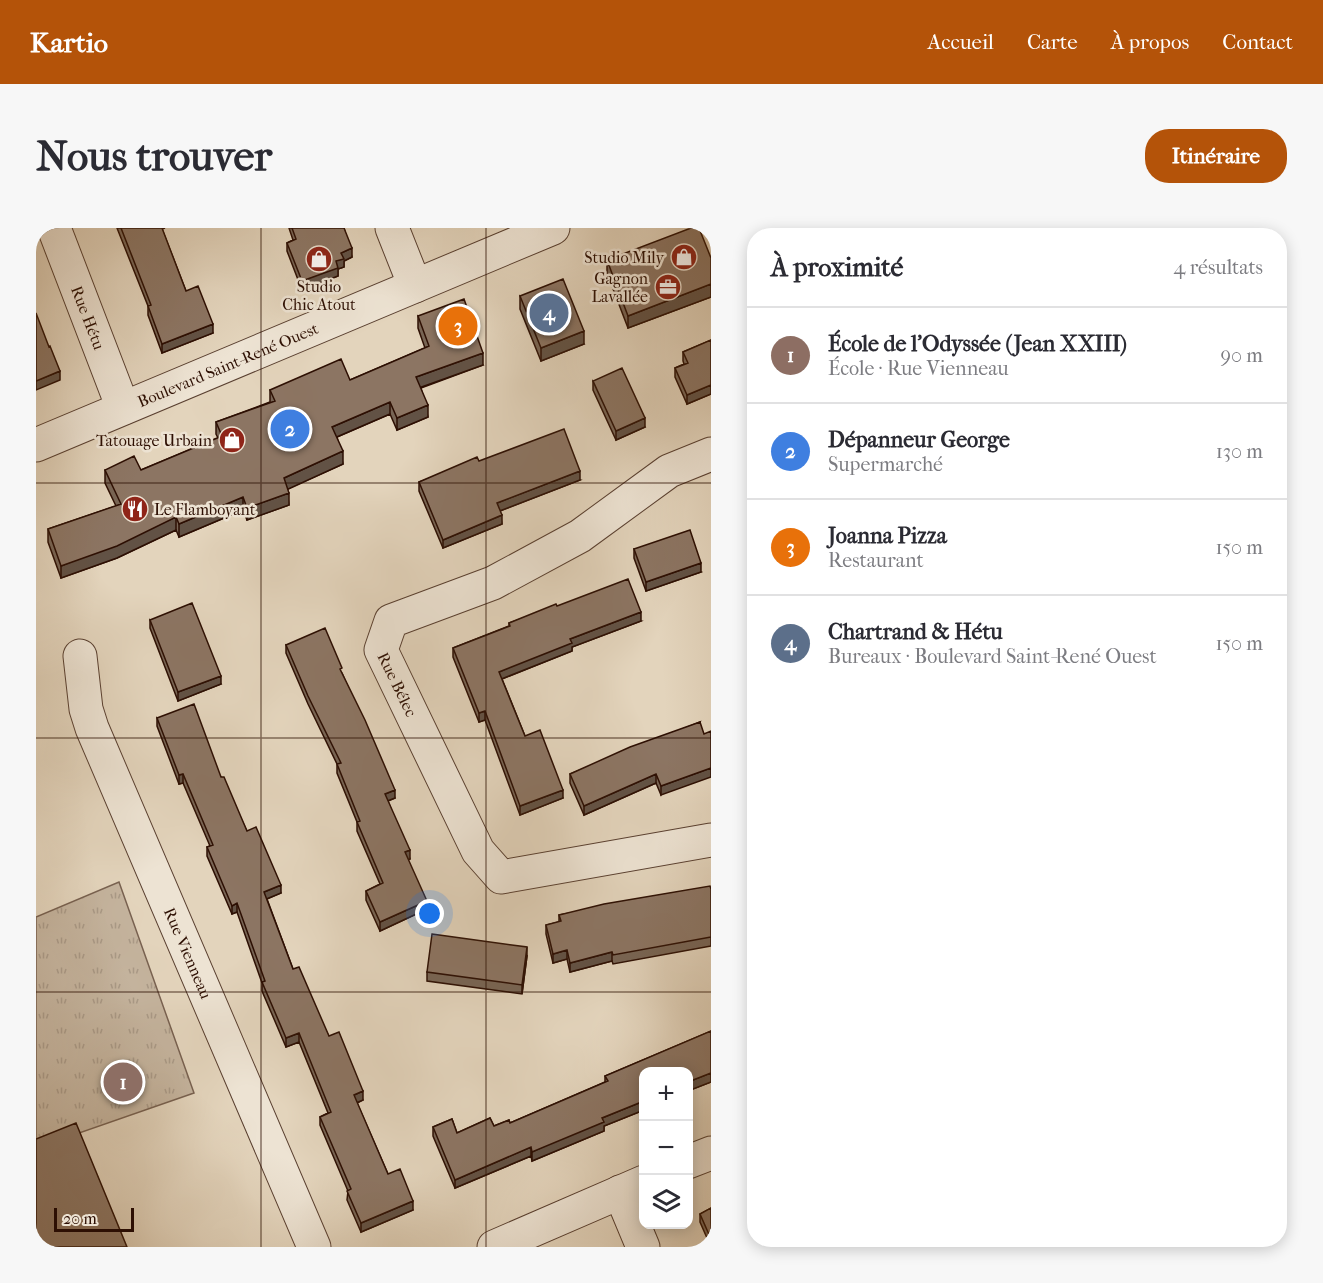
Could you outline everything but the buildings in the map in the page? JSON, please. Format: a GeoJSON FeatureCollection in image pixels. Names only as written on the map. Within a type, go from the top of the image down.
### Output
{"type":"FeatureCollection","features":[{"type":"Feature","properties":{"kind":"street","name":"Rue Hétu"},"geometry":{"type":"LineString","coordinates":[[54,228],[123,408]]}},
{"type":"Feature","properties":{"kind":"street"},"geometry":{"type":"LineString","coordinates":[[392,228],[415,286]]}},
{"type":"Feature","properties":{"kind":"street","name":"Boulevard Saint-René Ouest"},"geometry":{"type":"LineString","coordinates":[[36,445],[553,228]]}},
{"type":"Feature","properties":{"kind":"street","name":"Rue Bélec"},"geometry":{"type":"LineString","coordinates":[[711,454],[669,471],[580,536],[493,583],[391,621],[381,650],[478,851],[501,877],[711,840]]}},
{"type":"Feature","properties":{"kind":"street","name":"Rue Vienneau"},"geometry":{"type":"LineString","coordinates":[[80,656],[86,710],[92,728],[314,1247]]}},
{"type":"Feature","properties":{"kind":"street"},"geometry":{"type":"LineString","coordinates":[[693,1160],[711,1153]]}},
{"type":"Feature","properties":{"kind":"street"},"geometry":{"type":"LineString","coordinates":[[494,1247],[632,1187],[643,1247]]}},
{"type":"Feature","properties":{"kind":"green space"},"geometry":{"type":"Polygon","coordinates":[[[119,882],[194,1093],[36,1148],[36,917],[119,882]]]}},
{"type":"Feature","properties":{"kind":"place","name":"Studio Mily"},"geometry":{"type":"Point","coordinates":[684,257]}},
{"type":"Feature","properties":{"kind":"place","name":"Studio Chic Atout"},"geometry":{"type":"Point","coordinates":[319,259]}},
{"type":"Feature","properties":{"kind":"place","name":"Gagnon Lavallée"},"geometry":{"type":"Point","coordinates":[668,287]}},
{"type":"Feature","properties":{"kind":"place","name":"Chartrand & Hétu"},"geometry":{"type":"Point","coordinates":[549,313]}},
{"type":"Feature","properties":{"kind":"place","name":"Joanna Pizza"},"geometry":{"type":"Point","coordinates":[458,326]}},
{"type":"Feature","properties":{"kind":"place","name":"Dépanneur George"},"geometry":{"type":"Point","coordinates":[290,429]}},
{"type":"Feature","properties":{"kind":"place","name":"Tatouage Urbain"},"geometry":{"type":"Point","coordinates":[232,440]}},
{"type":"Feature","properties":{"kind":"place","name":"Le Flamboyant"},"geometry":{"type":"Point","coordinates":[135,509]}},
{"type":"Feature","properties":{"kind":"place","name":"École de l'Odyssée (Jean XXIII)"},"geometry":{"type":"Point","coordinates":[123,1082]}}]}
